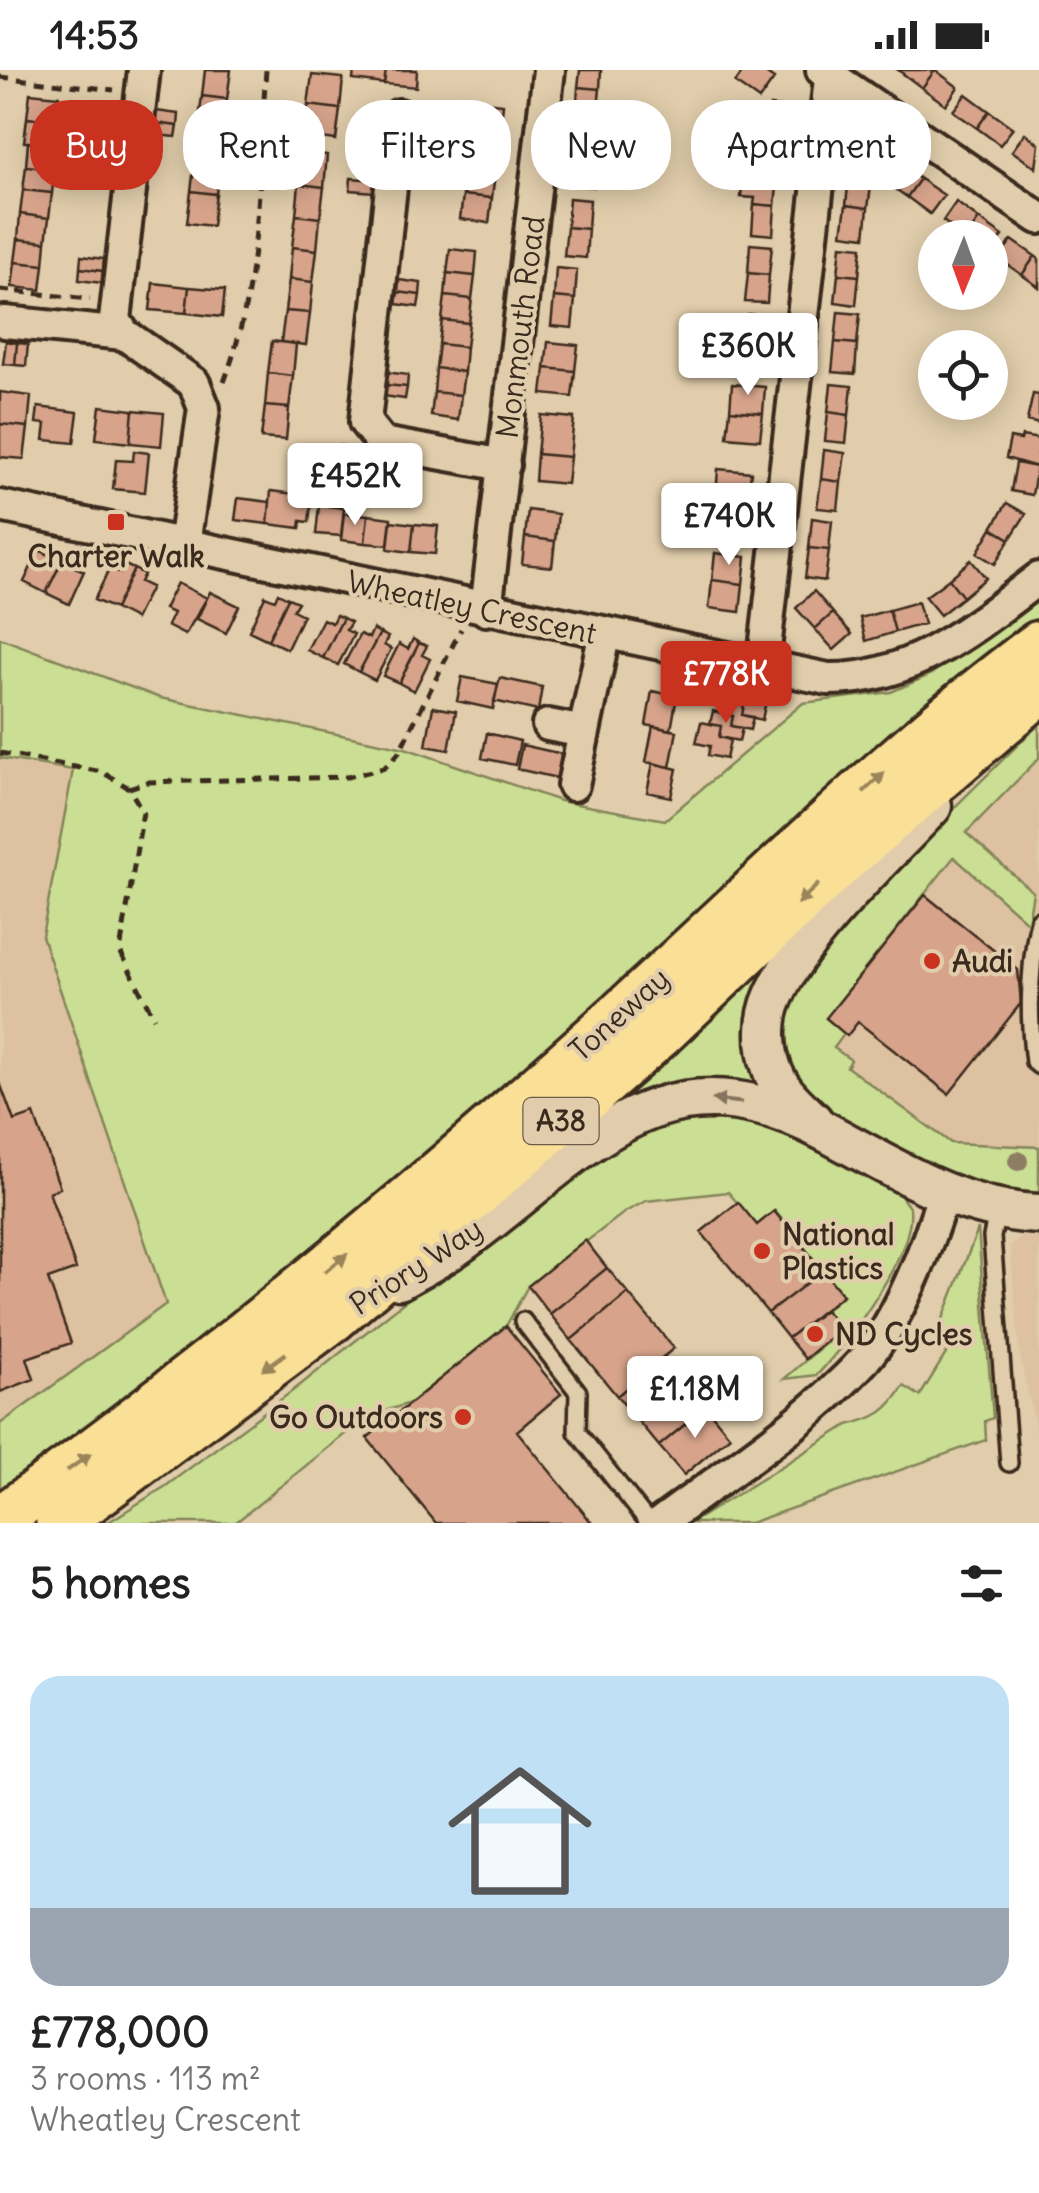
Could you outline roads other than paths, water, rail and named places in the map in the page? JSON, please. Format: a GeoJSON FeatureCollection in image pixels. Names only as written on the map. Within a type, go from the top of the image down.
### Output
{"type":"FeatureCollection","features":[{"type":"Feature","properties":{"kind":"main road","name":"Toneway"},"geometry":{"type":"LineString","coordinates":[[0,1520],[150,1411],[342,1258],[618,1016],[894,764],[1039,644]]}},
{"type":"Feature","properties":{"kind":"main road","name":"Toneway"},"geometry":{"type":"LineString","coordinates":[[59,1523],[332,1319],[661,1034],[844,860],[1035,695]]}},
{"type":"Feature","properties":{"kind":"street","name":"Monmouth Road"},"geometry":{"type":"LineString","coordinates":[[475,608],[504,465],[549,70]]}},
{"type":"Feature","properties":{"kind":"street"},"geometry":{"type":"LineString","coordinates":[[763,667],[829,72],[1039,218]]}},
{"type":"Feature","properties":{"kind":"street"},"geometry":{"type":"LineString","coordinates":[[143,81],[115,320],[124,334],[194,382],[204,408],[184,546]]}},
{"type":"Feature","properties":{"kind":"street","name":"Monmouth Road"},"geometry":{"type":"LineString","coordinates":[[378,190],[366,422],[382,442],[504,465]]}},
{"type":"Feature","properties":{"kind":"street"},"geometry":{"type":"LineString","coordinates":[[5,322],[124,334]]}},
{"type":"Feature","properties":{"kind":"street","name":"Wheatley Crescent"},"geometry":{"type":"LineString","coordinates":[[0,506],[604,636],[828,679],[863,679],[894,672],[958,639],[1039,578]]}},
{"type":"Feature","properties":{"kind":"street"},"geometry":{"type":"LineString","coordinates":[[573,785],[604,636]]}},
{"type":"Feature","properties":{"kind":"street","name":"Priory Way"},"geometry":{"type":"LineString","coordinates":[[820,1128],[783,1091],[771,1066],[766,1022],[773,998],[834,913],[1035,695]]}},
{"type":"Feature","properties":{"kind":"street"},"geometry":{"type":"LineString","coordinates":[[548,726],[584,732]]}},
{"type":"Feature","properties":{"kind":"street","name":"Priory Way"},"geometry":{"type":"LineString","coordinates":[[332,1319],[458,1245],[566,1157],[628,1117],[678,1101],[714,1099],[766,1108],[820,1128],[942,1194],[997,1212],[1039,1214]]}},
{"type":"Feature","properties":{"kind":"street"},"geometry":{"type":"LineString","coordinates":[[660,1523],[829,1393],[866,1358],[896,1310],[942,1194]]}},
{"type":"Feature","properties":{"kind":"lane"},"geometry":{"type":"LineString","coordinates":[[1039,920],[1032,956],[1030,1029],[1034,1062],[1039,1066]]}},
{"type":"Feature","properties":{"kind":"lane"},"geometry":{"type":"LineString","coordinates":[[997,1212],[992,1236],[1009,1463]]}},
{"type":"Feature","properties":{"kind":"lane"},"geometry":{"type":"LineString","coordinates":[[523,1321],[578,1392],[577,1432],[649,1523]]}},
{"type":"Feature","properties":{"kind":"place","name":"Charter Walk"},"geometry":{"type":"Point","coordinates":[116,522]}},
{"type":"Feature","properties":{"kind":"place","name":"Audi"},"geometry":{"type":"Point","coordinates":[932,961]}},
{"type":"Feature","properties":{"kind":"place","name":"National Plastics"},"geometry":{"type":"Point","coordinates":[762,1251]}},
{"type":"Feature","properties":{"kind":"place","name":"ND Cycles"},"geometry":{"type":"Point","coordinates":[815,1334]}},
{"type":"Feature","properties":{"kind":"place","name":"Go Outdoors"},"geometry":{"type":"Point","coordinates":[463,1417]}}]}
